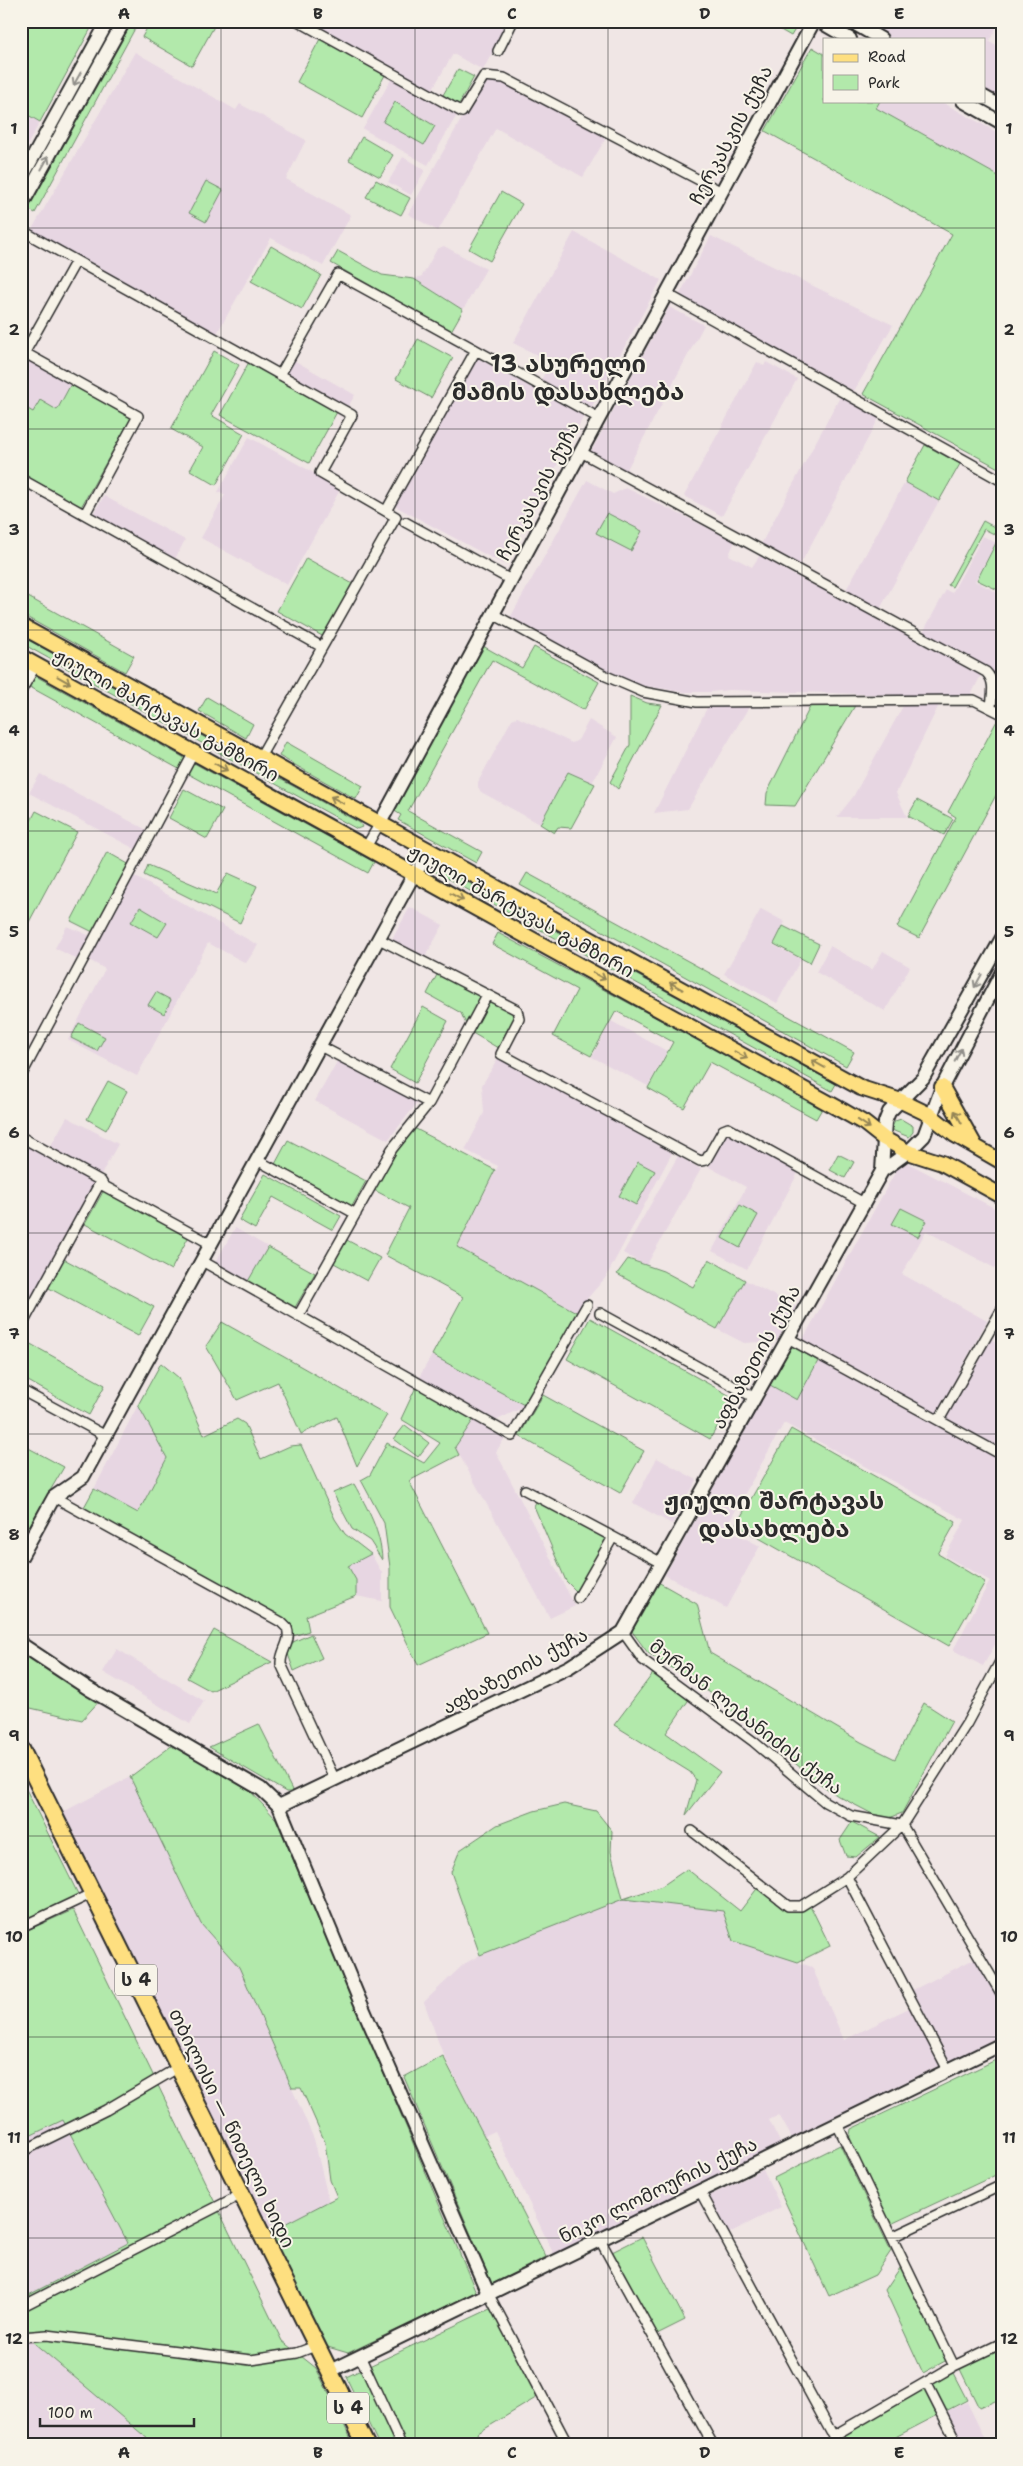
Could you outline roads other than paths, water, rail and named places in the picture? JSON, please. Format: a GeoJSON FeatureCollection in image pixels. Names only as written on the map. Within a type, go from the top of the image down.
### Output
{"type":"FeatureCollection","features":[{"type":"Feature","properties":{"kind":"highway","name":"თბილისი — წითელი ხიდი"},"geometry":{"type":"LineString","coordinates":[[21,1749],[366,2445]]}},
{"type":"Feature","properties":{"kind":"main road","name":"ჟიული შარტავას გამზირი"},"geometry":{"type":"LineString","coordinates":[[21,626],[861,1088],[901,1101],[930,1115],[956,1135],[1002,1162]]}},
{"type":"Feature","properties":{"kind":"main road","name":"ჟიული შარტავას გამზირი"},"geometry":{"type":"LineString","coordinates":[[21,656],[834,1106],[908,1152],[942,1163],[1002,1196]]}},
{"type":"Feature","properties":{"kind":"main road"},"geometry":{"type":"LineString","coordinates":[[942,1087],[975,1146]]}},
{"type":"Feature","properties":{"kind":"street"},"geometry":{"type":"LineString","coordinates":[[21,179],[108,21]]}},
{"type":"Feature","properties":{"kind":"street"},"geometry":{"type":"LineString","coordinates":[[21,206],[124,21]]}},
{"type":"Feature","properties":{"kind":"street"},"geometry":{"type":"LineString","coordinates":[[298,21],[462,112],[484,76],[504,78],[722,192]]}},
{"type":"Feature","properties":{"kind":"street"},"geometry":{"type":"LineString","coordinates":[[498,50],[513,21]]}},
{"type":"Feature","properties":{"kind":"street","name":"ჩერკასკის ქუჩა"},"geometry":{"type":"LineString","coordinates":[[366,848],[814,21]]}},
{"type":"Feature","properties":{"kind":"street"},"geometry":{"type":"LineString","coordinates":[[819,21],[848,38]]}},
{"type":"Feature","properties":{"kind":"street"},"geometry":{"type":"LineString","coordinates":[[850,21],[879,38]]}},
{"type":"Feature","properties":{"kind":"street"},"geometry":{"type":"LineString","coordinates":[[986,98],[1002,107]]}},
{"type":"Feature","properties":{"kind":"street"},"geometry":{"type":"LineString","coordinates":[[965,102],[1002,123]]}},
{"type":"Feature","properties":{"kind":"street"},"geometry":{"type":"LineString","coordinates":[[21,230],[352,415],[320,473],[396,517],[260,757]]}},
{"type":"Feature","properties":{"kind":"street"},"geometry":{"type":"LineString","coordinates":[[76,261],[23,356],[138,416],[85,514]]}},
{"type":"Feature","properties":{"kind":"street"},"geometry":{"type":"LineString","coordinates":[[280,375],[338,274],[599,418]]}},
{"type":"Feature","properties":{"kind":"street"},"geometry":{"type":"LineString","coordinates":[[667,294],[1002,481]]}},
{"type":"Feature","properties":{"kind":"street"},"geometry":{"type":"LineString","coordinates":[[386,511],[476,350]]}},
{"type":"Feature","properties":{"kind":"street"},"geometry":{"type":"LineString","coordinates":[[581,452],[986,672],[991,677],[993,684],[990,707]]}},
{"type":"Feature","properties":{"kind":"street"},"geometry":{"type":"LineString","coordinates":[[21,479],[322,647]]}},
{"type":"Feature","properties":{"kind":"street"},"geometry":{"type":"LineString","coordinates":[[405,522],[512,580]]}},
{"type":"Feature","properties":{"kind":"street"},"geometry":{"type":"LineString","coordinates":[[493,614],[606,676],[642,692],[698,702],[974,700],[1002,714]]}},
{"type":"Feature","properties":{"kind":"street"},"geometry":{"type":"LineString","coordinates":[[21,691],[36,665]]}},
{"type":"Feature","properties":{"kind":"street"},"geometry":{"type":"LineString","coordinates":[[21,1076],[194,752]]}},
{"type":"Feature","properties":{"kind":"street"},"geometry":{"type":"LineString","coordinates":[[413,842],[418,858],[414,874]]}},
{"type":"Feature","properties":{"kind":"street"},"geometry":{"type":"LineString","coordinates":[[21,1557],[54,1498],[83,1477],[414,874],[423,862],[439,856]]}},
{"type":"Feature","properties":{"kind":"street"},"geometry":{"type":"LineString","coordinates":[[883,1138],[885,1122],[889,1112],[922,1078],[1002,938]]}},
{"type":"Feature","properties":{"kind":"street"},"geometry":{"type":"LineString","coordinates":[[379,939],[517,1010],[520,1014],[519,1019],[501,1054],[700,1162],[706,1160],[723,1130],[728,1128],[864,1203]]}},
{"type":"Feature","properties":{"kind":"street"},"geometry":{"type":"LineString","coordinates":[[908,1152],[924,1136],[930,1115],[942,1087],[1002,972]]}},
{"type":"Feature","properties":{"kind":"street"},"geometry":{"type":"LineString","coordinates":[[298,1316],[392,1149],[429,1103],[487,995]]}},
{"type":"Feature","properties":{"kind":"street"},"geometry":{"type":"LineString","coordinates":[[320,1046],[429,1103]]}},
{"type":"Feature","properties":{"kind":"street"},"geometry":{"type":"LineString","coordinates":[[21,1137],[101,1181],[104,1186],[211,1244]]}},
{"type":"Feature","properties":{"kind":"street","name":"აფხაზეთის ქუჩა"},"geometry":{"type":"LineString","coordinates":[[882,1170],[883,1138]]}},
{"type":"Feature","properties":{"kind":"street","name":"აფხაზეთის ქუჩა"},"geometry":{"type":"LineString","coordinates":[[279,1806],[570,1667],[623,1632],[882,1170],[908,1152]]}},
{"type":"Feature","properties":{"kind":"street"},"geometry":{"type":"LineString","coordinates":[[257,1160],[356,1214]]}},
{"type":"Feature","properties":{"kind":"street"},"geometry":{"type":"LineString","coordinates":[[21,1327],[101,1181]]}},
{"type":"Feature","properties":{"kind":"street"},"geometry":{"type":"LineString","coordinates":[[202,1261],[512,1436],[587,1305]]}},
{"type":"Feature","properties":{"kind":"street"},"geometry":{"type":"LineString","coordinates":[[939,1420],[1002,1308]]}},
{"type":"Feature","properties":{"kind":"street"},"geometry":{"type":"LineString","coordinates":[[600,1313],[755,1398]]}},
{"type":"Feature","properties":{"kind":"street"},"geometry":{"type":"LineString","coordinates":[[788,1338],[1002,1454]]}},
{"type":"Feature","properties":{"kind":"street"},"geometry":{"type":"LineString","coordinates":[[21,1390],[106,1436]]}},
{"type":"Feature","properties":{"kind":"street"},"geometry":{"type":"LineString","coordinates":[[525,1490],[662,1563]]}},
{"type":"Feature","properties":{"kind":"street"},"geometry":{"type":"LineString","coordinates":[[54,1498],[281,1622],[287,1628],[288,1642],[280,1658],[281,1664],[334,1780]]}},
{"type":"Feature","properties":{"kind":"street"},"geometry":{"type":"LineString","coordinates":[[578,1598],[614,1537]]}},
{"type":"Feature","properties":{"kind":"street","name":"მურმან ლებანიძის ქუჩა"},"geometry":{"type":"LineString","coordinates":[[623,1632],[643,1660],[754,1742],[825,1802],[852,1816],[902,1825]]}},
{"type":"Feature","properties":{"kind":"street"},"geometry":{"type":"LineString","coordinates":[[21,1644],[96,1693],[261,1789],[279,1806],[359,1999],[488,2293],[568,2445]]}},
{"type":"Feature","properties":{"kind":"street"},"geometry":{"type":"LineString","coordinates":[[692,1831],[791,1907],[801,1906],[847,1877],[902,1825],[967,1723],[1002,1658]]}},
{"type":"Feature","properties":{"kind":"street"},"geometry":{"type":"LineString","coordinates":[[902,1825],[1002,1995]]}},
{"type":"Feature","properties":{"kind":"street"},"geometry":{"type":"LineString","coordinates":[[847,1877],[948,2070]]}},
{"type":"Feature","properties":{"kind":"street"},"geometry":{"type":"LineString","coordinates":[[21,1927],[93,1894]]}},
{"type":"Feature","properties":{"kind":"street","name":"ნიკო ლომოურის ქუჩა"},"geometry":{"type":"LineString","coordinates":[[330,2371],[1002,2044]]}},
{"type":"Feature","properties":{"kind":"street"},"geometry":{"type":"LineString","coordinates":[[21,2152],[106,2110],[179,2067]]}},
{"type":"Feature","properties":{"kind":"street"},"geometry":{"type":"LineString","coordinates":[[837,2124],[954,2366]]}},
{"type":"Feature","properties":{"kind":"street"},"geometry":{"type":"LineString","coordinates":[[892,2238],[1002,2185]]}},
{"type":"Feature","properties":{"kind":"street"},"geometry":{"type":"LineString","coordinates":[[700,2191],[838,2445]]}},
{"type":"Feature","properties":{"kind":"street"},"geometry":{"type":"LineString","coordinates":[[21,2307],[242,2194]]}},
{"type":"Feature","properties":{"kind":"street"},"geometry":{"type":"LineString","coordinates":[[600,2240],[713,2445]]}},
{"type":"Feature","properties":{"kind":"street"},"geometry":{"type":"LineString","coordinates":[[21,2337],[47,2336],[251,2360],[297,2353],[318,2345]]}},
{"type":"Feature","properties":{"kind":"street"},"geometry":{"type":"LineString","coordinates":[[833,2436],[954,2366],[1002,2343]]}},
{"type":"Feature","properties":{"kind":"street"},"geometry":{"type":"LineString","coordinates":[[360,2356],[401,2445]]}},
{"type":"Feature","properties":{"kind":"street"},"geometry":{"type":"LineString","coordinates":[[926,2382],[958,2445]]}},
{"type":"Feature","properties":{"kind":"district","name":"13 ასურელი მამის დასახლება"},"geometry":{"type":"Point","coordinates":[568,378]}},
{"type":"Feature","properties":{"kind":"district","name":"ჟიული შარტავას დასახლება"},"geometry":{"type":"Point","coordinates":[774,1515]}}]}
